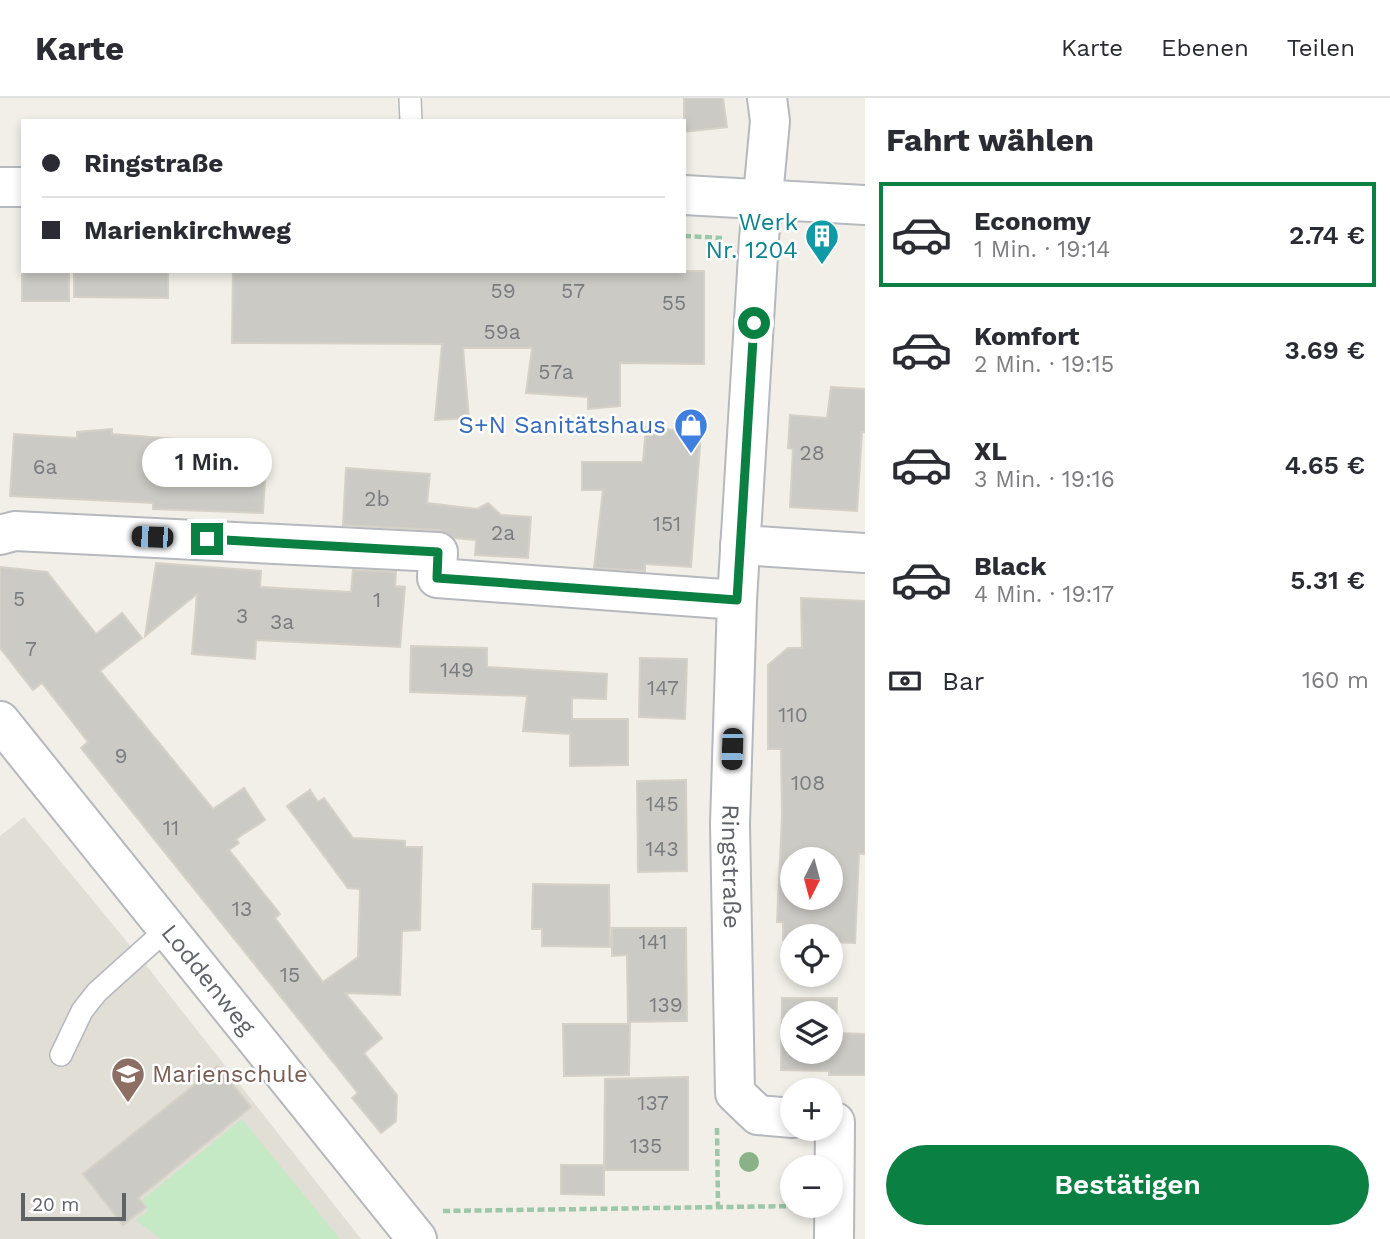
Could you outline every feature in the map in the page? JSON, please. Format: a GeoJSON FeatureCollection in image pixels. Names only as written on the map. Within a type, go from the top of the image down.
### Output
{"type":"FeatureCollection","features":[{"type":"Feature","properties":{"kind":"street","name":"Ringstraße"},"geometry":{"type":"LineString","coordinates":[[735,1093],[730,824],[737,600],[762,197],[770,121],[767,98]]}},
{"type":"Feature","properties":{"kind":"street"},"geometry":{"type":"LineString","coordinates":[[0,187],[21,187]]}},
{"type":"Feature","properties":{"kind":"street"},"geometry":{"type":"LineString","coordinates":[[686,195],[762,197],[865,205]]}},
{"type":"Feature","properties":{"kind":"street"},"geometry":{"type":"LineString","coordinates":[[0,535],[15,531],[438,552],[437,578],[737,600]]}},
{"type":"Feature","properties":{"kind":"street"},"geometry":{"type":"LineString","coordinates":[[740,545],[865,553]]}},
{"type":"Feature","properties":{"kind":"street","name":"Loddenweg"},"geometry":{"type":"LineString","coordinates":[[0,722],[406,1225]]}},
{"type":"Feature","properties":{"kind":"street"},"geometry":{"type":"LineString","coordinates":[[735,1093],[758,1115],[780,1117]]}},
{"type":"Feature","properties":{"kind":"street"},"geometry":{"type":"LineString","coordinates":[[834,1239],[844,1122]]}},
{"type":"Feature","properties":{"kind":"lane"},"geometry":{"type":"LineString","coordinates":[[410,98],[411,119]]}},
{"type":"Feature","properties":{"kind":"lane"},"geometry":{"type":"LineString","coordinates":[[61,1055],[82,1011],[97,992],[167,929]]}},
{"type":"Feature","properties":{"kind":"path"},"geometry":{"type":"LineString","coordinates":[[718,1207],[718,1127],[735,1093]]}},
{"type":"Feature","properties":{"kind":"path"},"geometry":{"type":"LineString","coordinates":[[406,1225],[718,1207],[780,1206]]}},
{"type":"Feature","properties":{"kind":"shaded area","name":"Marienschule"},"geometry":{"type":"Polygon","coordinates":[[[24,817],[138,955],[361,1239],[0,1239],[0,836],[24,817]]]}},
{"type":"Feature","properties":{"kind":"green space"},"geometry":{"type":"Polygon","coordinates":[[[242,1119],[340,1239],[161,1239],[136,1220],[148,1211],[141,1201],[242,1119]]]}},
{"type":"Feature","properties":{"kind":"building"},"geometry":{"type":"Polygon","coordinates":[[[684,98],[723,98],[727,127],[686,132],[684,98]]]}},
{"type":"Feature","properties":{"kind":"building"},"geometry":{"type":"Polygon","coordinates":[[[704,271],[704,364],[620,363],[620,406],[588,409],[588,397],[526,393],[532,348],[463,348],[469,418],[435,420],[442,344],[232,343],[233,273],[704,271]]]}},
{"type":"Feature","properties":{"kind":"building"},"geometry":{"type":"Polygon","coordinates":[[[22,273],[69,273],[69,301],[22,301],[22,273]]]}},
{"type":"Feature","properties":{"kind":"building"},"geometry":{"type":"Polygon","coordinates":[[[74,273],[168,273],[168,298],[74,297],[74,273]]]}},
{"type":"Feature","properties":{"kind":"building"},"geometry":{"type":"Polygon","coordinates":[[[831,387],[865,389],[865,432],[862,432],[857,511],[790,507],[793,449],[788,448],[790,415],[827,418],[831,387]]]}},
{"type":"Feature","properties":{"kind":"building"},"geometry":{"type":"Polygon","coordinates":[[[646,427],[701,433],[691,567],[645,564],[645,571],[594,568],[603,490],[582,490],[582,462],[643,462],[646,427]]]}},
{"type":"Feature","properties":{"kind":"building"},"geometry":{"type":"Polygon","coordinates":[[[112,429],[112,434],[241,444],[241,460],[266,462],[263,513],[153,509],[153,503],[10,496],[14,434],[77,438],[77,432],[112,429]]]}},
{"type":"Feature","properties":{"kind":"building"},"geometry":{"type":"Polygon","coordinates":[[[346,468],[430,474],[427,503],[477,509],[488,503],[501,515],[531,517],[528,558],[475,555],[476,540],[454,538],[439,530],[343,525],[346,468]]]}},
{"type":"Feature","properties":{"kind":"building"},"geometry":{"type":"Polygon","coordinates":[[[156,563],[261,571],[260,587],[351,592],[353,570],[396,572],[395,586],[405,587],[400,647],[256,640],[255,659],[192,654],[197,594],[145,636],[156,563]]]}},
{"type":"Feature","properties":{"kind":"building"},"geometry":{"type":"Polygon","coordinates":[[[0,567],[47,572],[96,634],[122,613],[142,638],[100,671],[213,809],[244,788],[265,820],[236,839],[239,843],[229,850],[280,914],[275,918],[323,982],[358,957],[360,889],[348,888],[287,806],[310,790],[318,802],[324,798],[353,838],[405,841],[405,847],[422,847],[420,930],[402,931],[400,995],[345,993],[382,1038],[364,1053],[397,1095],[396,1121],[381,1133],[352,1098],[358,1093],[81,748],[88,742],[42,683],[33,690],[0,648],[0,567]]]}},
{"type":"Feature","properties":{"kind":"building"},"geometry":{"type":"Polygon","coordinates":[[[801,598],[865,601],[865,854],[859,854],[855,943],[843,942],[843,924],[777,922],[780,859],[780,910],[844,910],[844,847],[781,847],[781,749],[768,749],[768,665],[788,648],[802,648],[801,598]]]}},
{"type":"Feature","properties":{"kind":"building"},"geometry":{"type":"Polygon","coordinates":[[[411,646],[487,648],[487,667],[607,674],[606,699],[572,698],[572,719],[628,719],[628,765],[570,766],[570,734],[523,731],[527,696],[410,692],[411,646]]]}},
{"type":"Feature","properties":{"kind":"building"},"geometry":{"type":"Polygon","coordinates":[[[640,658],[687,659],[685,719],[639,717],[640,658]]]}},
{"type":"Feature","properties":{"kind":"building"},"geometry":{"type":"Polygon","coordinates":[[[686,780],[687,871],[638,872],[637,781],[686,780]]]}},
{"type":"Feature","properties":{"kind":"building"},"geometry":{"type":"Polygon","coordinates":[[[533,884],[609,885],[610,947],[542,946],[542,929],[532,929],[533,884]]]}},
{"type":"Feature","properties":{"kind":"building"},"geometry":{"type":"Polygon","coordinates":[[[612,928],[686,928],[687,1021],[628,1022],[627,955],[612,956],[612,928]]]}},
{"type":"Feature","properties":{"kind":"building"},"geometry":{"type":"Polygon","coordinates":[[[782,998],[837,998],[837,1001],[782,1001],[782,998]]]}},
{"type":"Feature","properties":{"kind":"building"},"geometry":{"type":"Polygon","coordinates":[[[563,1024],[630,1024],[629,1075],[564,1076],[563,1024]]]}},
{"type":"Feature","properties":{"kind":"building"},"geometry":{"type":"Polygon","coordinates":[[[843,1033],[865,1034],[865,1075],[829,1075],[829,1071],[781,1070],[781,1064],[843,1064],[843,1033]]]}},
{"type":"Feature","properties":{"kind":"building"},"geometry":{"type":"Polygon","coordinates":[[[218,1066],[251,1107],[138,1198],[146,1207],[123,1225],[83,1174],[218,1066]]]}},
{"type":"Feature","properties":{"kind":"building"},"geometry":{"type":"Polygon","coordinates":[[[688,1077],[688,1170],[604,1170],[605,1079],[688,1077]]]}},
{"type":"Feature","properties":{"kind":"building"},"geometry":{"type":"Polygon","coordinates":[[[561,1165],[604,1165],[604,1195],[561,1194],[561,1165]]]}},
{"type":"Feature","properties":{"kind":"place","name":"Werk Nr. 1204"},"geometry":{"type":"Point","coordinates":[822,266]}},
{"type":"Feature","properties":{"kind":"place","name":"S+N Sanitätshaus"},"geometry":{"type":"Point","coordinates":[691,455]}},
{"type":"Feature","properties":{"kind":"place","name":"Marienschule"},"geometry":{"type":"Point","coordinates":[128,1104]}},
{"type":"Feature","properties":{"kind":"route"},"geometry":{"type":"LineString","coordinates":[[207,539],[438,552],[437,578],[737,600],[754,323]]}}]}
